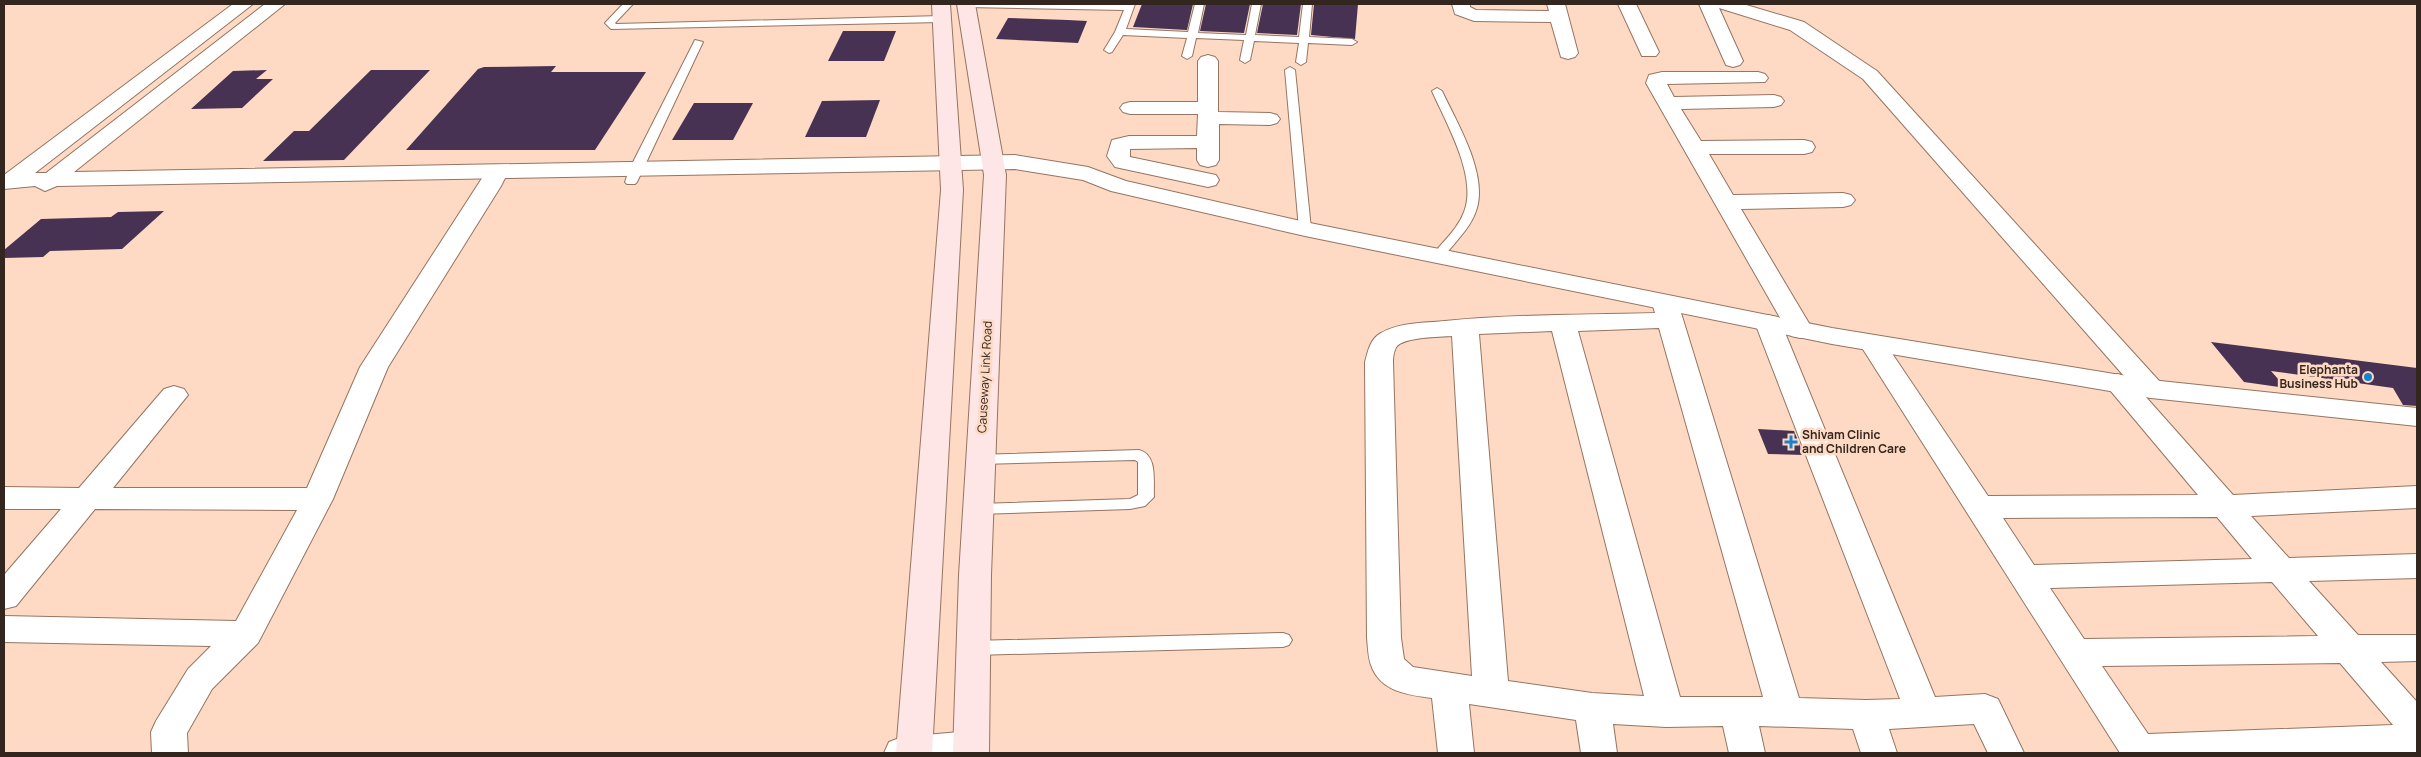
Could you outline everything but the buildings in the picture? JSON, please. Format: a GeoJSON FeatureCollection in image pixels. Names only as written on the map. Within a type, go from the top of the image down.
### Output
{"type":"FeatureCollection","features":[{"type":"Feature","properties":{"kind":"main road","name":"Causeway Link Road"},"geometry":{"type":"LineString","coordinates":[[966,4],[995,168],[980,459],[971,750]]}},
{"type":"Feature","properties":{"kind":"main road"},"geometry":{"type":"LineString","coordinates":[[910,753],[927,585],[952,190],[941,12]]}},
{"type":"Feature","properties":{"kind":"street"},"geometry":{"type":"LineString","coordinates":[[6,185],[244,4]]}},
{"type":"Feature","properties":{"kind":"street"},"geometry":{"type":"LineString","coordinates":[[30,195],[276,4]]}},
{"type":"Feature","properties":{"kind":"street"},"geometry":{"type":"LineString","coordinates":[[1460,4],[1461,10],[1474,16],[1558,11],[1568,53]]}},
{"type":"Feature","properties":{"kind":"street"},"geometry":{"type":"LineString","coordinates":[[1627,4],[1649,52]]}},
{"type":"Feature","properties":{"kind":"street"},"geometry":{"type":"LineString","coordinates":[[1708,4],[1733,61]]}},
{"type":"Feature","properties":{"kind":"street"},"geometry":{"type":"LineString","coordinates":[[1730,4],[1797,26],[1870,74],[2151,388]]}},
{"type":"Feature","properties":{"kind":"street"},"geometry":{"type":"LineString","coordinates":[[1208,61],[1208,206]]}},
{"type":"Feature","properties":{"kind":"street"},"geometry":{"type":"LineString","coordinates":[[1758,78],[1656,80],[1656,83],[1800,330]]}},
{"type":"Feature","properties":{"kind":"street"},"geometry":{"type":"LineString","coordinates":[[1669,103],[1774,102]]}},
{"type":"Feature","properties":{"kind":"street"},"geometry":{"type":"LineString","coordinates":[[1130,108],[1270,119]]}},
{"type":"Feature","properties":{"kind":"street"},"geometry":{"type":"LineString","coordinates":[[1208,142],[1129,142],[1120,145],[1118,156],[1123,162],[1208,180]]}},
{"type":"Feature","properties":{"kind":"street"},"geometry":{"type":"LineString","coordinates":[[1695,148],[1804,147]]}},
{"type":"Feature","properties":{"kind":"street"},"geometry":{"type":"LineString","coordinates":[[6,185],[30,195],[493,179],[995,168],[1081,185],[1119,186],[1304,229],[1438,256],[1667,311],[1768,323],[1872,343],[2151,388],[2417,417]]}},
{"type":"Feature","properties":{"kind":"street"},"geometry":{"type":"LineString","coordinates":[[6,185],[50,180],[493,179]]}},
{"type":"Feature","properties":{"kind":"street"},"geometry":{"type":"LineString","coordinates":[[170,753],[169,732],[200,679],[246,634],[318,499],[374,368],[493,179]]}},
{"type":"Feature","properties":{"kind":"street"},"geometry":{"type":"LineString","coordinates":[[1726,202],[1843,200]]}},
{"type":"Feature","properties":{"kind":"street"},"geometry":{"type":"LineString","coordinates":[[1667,311],[1563,323],[1465,326],[1408,332],[1389,339],[1382,347],[1379,362],[1384,638],[1388,665],[1404,680],[1592,708],[1666,712],[1738,711],[1866,715],[1985,709],[2006,753]]}},
{"type":"Feature","properties":{"kind":"street"},"geometry":{"type":"LineString","coordinates":[[1667,311],[1785,712]]}},
{"type":"Feature","properties":{"kind":"street"},"geometry":{"type":"LineString","coordinates":[[1563,323],[1666,712]]}},
{"type":"Feature","properties":{"kind":"street"},"geometry":{"type":"LineString","coordinates":[[1768,323],[1923,712]]}},
{"type":"Feature","properties":{"kind":"street"},"geometry":{"type":"LineString","coordinates":[[1465,326],[1491,693]]}},
{"type":"Feature","properties":{"kind":"street"},"geometry":{"type":"LineString","coordinates":[[1872,343],[2139,752],[2417,739]]}},
{"type":"Feature","properties":{"kind":"street"},"geometry":{"type":"LineString","coordinates":[[2118,383],[2417,727]]}},
{"type":"Feature","properties":{"kind":"street"},"geometry":{"type":"LineString","coordinates":[[4,597],[174,395]]}},
{"type":"Feature","properties":{"kind":"street"},"geometry":{"type":"LineString","coordinates":[[1980,507],[2226,506],[2417,497]]}},
{"type":"Feature","properties":{"kind":"street"},"geometry":{"type":"LineString","coordinates":[[4,498],[318,499]]}},
{"type":"Feature","properties":{"kind":"street"},"geometry":{"type":"LineString","coordinates":[[2026,577],[2417,566]]}},
{"type":"Feature","properties":{"kind":"street"},"geometry":{"type":"LineString","coordinates":[[4,629],[246,634]]}},
{"type":"Feature","properties":{"kind":"street"},"geometry":{"type":"LineString","coordinates":[[2075,653],[2417,648]]}},
{"type":"Feature","properties":{"kind":"street"},"geometry":{"type":"LineString","coordinates":[[1449,687],[1456,753]]}},
{"type":"Feature","properties":{"kind":"street"},"geometry":{"type":"LineString","coordinates":[[1592,708],[1600,753]]}},
{"type":"Feature","properties":{"kind":"street"},"geometry":{"type":"LineString","coordinates":[[1738,711],[1747,753]]}},
{"type":"Feature","properties":{"kind":"street"},"geometry":{"type":"LineString","coordinates":[[1866,715],[1879,753]]}},
{"type":"Feature","properties":{"kind":"street"},"geometry":{"type":"LineString","coordinates":[[910,753],[971,750]]}},
{"type":"Feature","properties":{"kind":"lane"},"geometry":{"type":"LineString","coordinates":[[628,4],[610,23],[614,27],[941,12]]}},
{"type":"Feature","properties":{"kind":"lane"},"geometry":{"type":"LineString","coordinates":[[966,4],[1130,5],[1120,32],[1109,50]]}},
{"type":"Feature","properties":{"kind":"lane"},"geometry":{"type":"LineString","coordinates":[[1187,56],[1200,4]]}},
{"type":"Feature","properties":{"kind":"lane"},"geometry":{"type":"LineString","coordinates":[[1246,60],[1257,4]]}},
{"type":"Feature","properties":{"kind":"lane"},"geometry":{"type":"LineString","coordinates":[[1301,62],[1308,4]]}},
{"type":"Feature","properties":{"kind":"lane"},"geometry":{"type":"LineString","coordinates":[[1120,32],[1352,42]]}},
{"type":"Feature","properties":{"kind":"lane"},"geometry":{"type":"LineString","coordinates":[[633,176],[698,42]]}},
{"type":"Feature","properties":{"kind":"lane"},"geometry":{"type":"LineString","coordinates":[[1290,70],[1304,229]]}},
{"type":"Feature","properties":{"kind":"lane"},"geometry":{"type":"LineString","coordinates":[[1438,91],[1470,169],[1474,192],[1470,212],[1438,256]]}},
{"type":"Feature","properties":{"kind":"lane"},"geometry":{"type":"LineString","coordinates":[[978,509],[1130,504],[1140,502],[1146,497],[1145,460],[1139,455],[980,459]]}},
{"type":"Feature","properties":{"kind":"lane"},"geometry":{"type":"LineString","coordinates":[[973,648],[1283,640]]}},
{"type":"Feature","properties":{"kind":"place","name":"Elephanta Business Hub"},"geometry":{"type":"Point","coordinates":[2368,377]}},
{"type":"Feature","properties":{"kind":"place","name":"Shivam Clinic and Children Care"},"geometry":{"type":"Point","coordinates":[1791,442]}}]}
